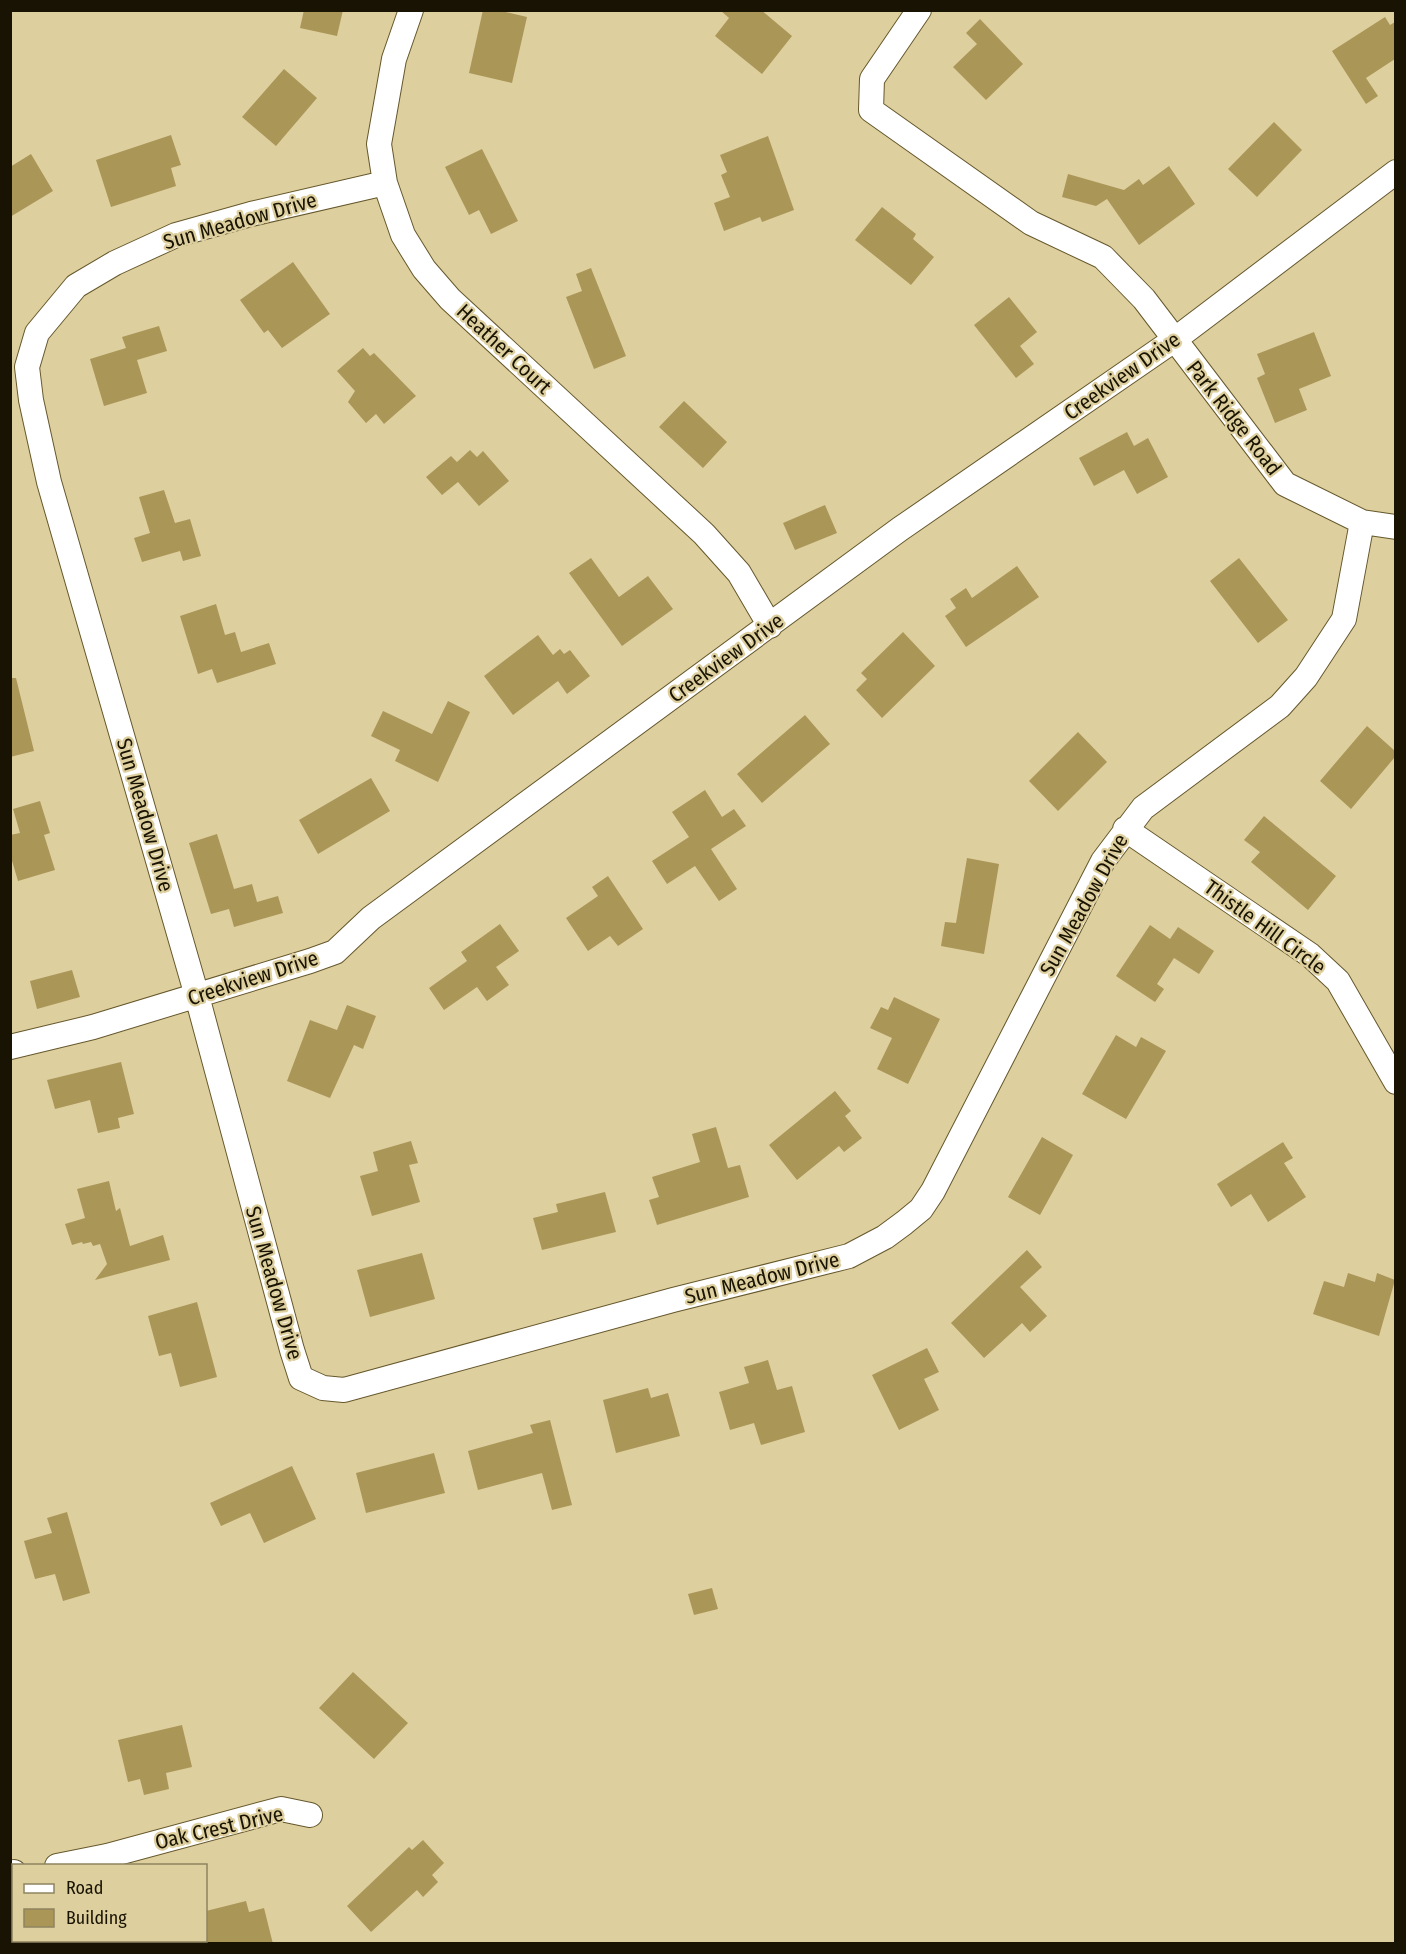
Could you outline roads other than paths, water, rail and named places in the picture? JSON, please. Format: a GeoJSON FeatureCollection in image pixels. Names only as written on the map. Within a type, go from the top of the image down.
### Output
{"type":"FeatureCollection","features":[{"type":"Feature","properties":{"kind":"street","name":"Heather Court"},"geometry":{"type":"LineString","coordinates":[[411,10],[394,59],[379,144],[385,183],[404,235],[424,268],[450,299],[704,534],[739,573],[770,626]]}},
{"type":"Feature","properties":{"kind":"street","name":"Park Ridge Road"},"geometry":{"type":"LineString","coordinates":[[919,10],[872,79],[870,110],[1030,223],[1103,257],[1144,299],[1285,484],[1362,522],[1395,527]]}},
{"type":"Feature","properties":{"kind":"street","name":"Creekview Drive"},"geometry":{"type":"LineString","coordinates":[[10,1047],[93,1027],[335,952],[371,918],[900,529],[1174,340],[1395,172]]}},
{"type":"Feature","properties":{"kind":"street","name":"Sun Meadow Drive"},"geometry":{"type":"LineString","coordinates":[[385,183],[251,214],[176,235],[115,264],[76,286],[37,333],[27,367],[31,400],[50,482],[197,996],[301,1378],[322,1388],[344,1390],[673,1300],[849,1256],[895,1230],[921,1209],[933,1191],[1103,861],[1125,829],[1143,808],[1280,706],[1306,677],[1344,619],[1362,522]]}},
{"type":"Feature","properties":{"kind":"street","name":"Thistle Hill Circle"},"geometry":{"type":"LineString","coordinates":[[1125,829],[1310,955],[1338,981],[1395,1082]]}},
{"type":"Feature","properties":{"kind":"street","name":"Oak Crest Drive"},"geometry":{"type":"LineString","coordinates":[[67,1864],[107,1856],[281,1809],[310,1815]]}}]}
